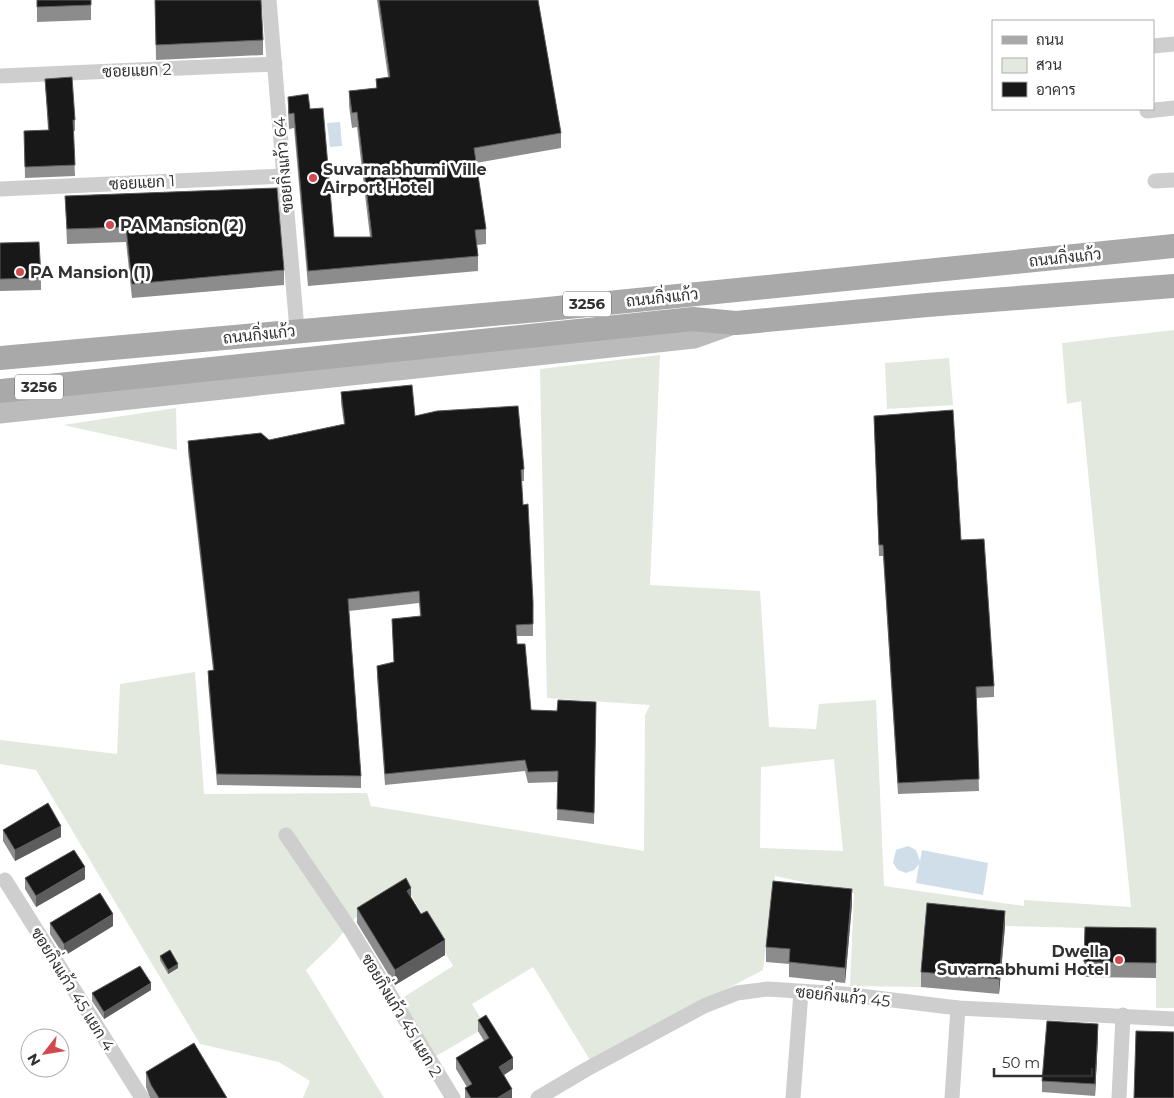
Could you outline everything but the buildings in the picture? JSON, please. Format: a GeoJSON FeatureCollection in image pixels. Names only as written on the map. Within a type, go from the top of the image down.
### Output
{"type":"FeatureCollection","features":[{"type":"Feature","properties":{"kind":"main road","name":"ถนนกิ่งแก้ว"},"geometry":{"type":"LineString","coordinates":[[0,358],[124,349],[297,330],[538,310],[1174,246]]}},
{"type":"Feature","properties":{"kind":"main road","name":"ถนนกิ่งแก้ว"},"geometry":{"type":"LineString","coordinates":[[0,391],[693,318],[736,323],[927,305],[1174,286]]}},
{"type":"Feature","properties":{"kind":"main road","name":"ถนนกิ่งแก้ว"},"geometry":{"type":"LineString","coordinates":[[0,413],[694,338],[736,323]]}},
{"type":"Feature","properties":{"kind":"street","name":"ซอยกิ่งแก้ว 64"},"geometry":{"type":"LineString","coordinates":[[269,0],[297,330]]}},
{"type":"Feature","properties":{"kind":"street"},"geometry":{"type":"LineString","coordinates":[[1154,46],[1174,44]]}},
{"type":"Feature","properties":{"kind":"street","name":"ซอยแยก 2"},"geometry":{"type":"LineString","coordinates":[[0,76],[275,64]]}},
{"type":"Feature","properties":{"kind":"street"},"geometry":{"type":"LineString","coordinates":[[1147,111],[1174,108]]}},
{"type":"Feature","properties":{"kind":"street","name":"ซอยแยก 1"},"geometry":{"type":"LineString","coordinates":[[0,189],[284,176]]}},
{"type":"Feature","properties":{"kind":"street"},"geometry":{"type":"LineString","coordinates":[[1155,182],[1174,180]]}},
{"type":"Feature","properties":{"kind":"street","name":"ซอยกิ่งแก้ว 45 แยก 2"},"geometry":{"type":"LineString","coordinates":[[286,835],[352,932],[453,1098]]}},
{"type":"Feature","properties":{"kind":"street","name":"ซอยกิ่งแก้ว 45 แยก 4"},"geometry":{"type":"LineString","coordinates":[[5,880],[142,1098]]}},
{"type":"Feature","properties":{"kind":"street","name":"ซอยกิ่งแก้ว 45"},"geometry":{"type":"LineString","coordinates":[[538,1098],[587,1069],[704,1006],[737,993],[768,988],[844,994],[958,1008],[1174,1019]]}},
{"type":"Feature","properties":{"kind":"street"},"geometry":{"type":"LineString","coordinates":[[793,1098],[801,992]]}},
{"type":"Feature","properties":{"kind":"street"},"geometry":{"type":"LineString","coordinates":[[952,1098],[958,1008]]}},
{"type":"Feature","properties":{"kind":"street"},"geometry":{"type":"LineString","coordinates":[[1119,1098],[1122,1015]]}},
{"type":"Feature","properties":{"kind":"green space"},"geometry":{"type":"Polygon","coordinates":[[[1174,330],[1174,1008],[1156,1008],[1156,943],[1085,941],[1084,928],[1005,926],[927,918],[921,987],[850,986],[854,893],[775,876],[763,970],[590,1060],[533,967],[472,1004],[486,1027],[431,1059],[399,1000],[453,966],[408,890],[355,918],[336,941],[306,970],[384,1098],[303,1098],[310,1081],[279,1062],[200,1044],[36,770],[0,764],[0,740],[117,754],[120,684],[195,672],[204,794],[367,793],[371,806],[644,851],[645,715],[650,705],[547,698],[540,369],[660,355],[650,585],[760,591],[769,727],[816,729],[819,704],[876,700],[884,886],[1024,906],[1024,900],[1131,907],[1081,401],[1067,404],[1062,343],[1174,330]],[[834,759],[761,767],[760,848],[843,851],[834,759]]]}},
{"type":"Feature","properties":{"kind":"green space"},"geometry":{"type":"Polygon","coordinates":[[[949,358],[953,405],[887,409],[885,363],[949,358]]]}},
{"type":"Feature","properties":{"kind":"green space"},"geometry":{"type":"Polygon","coordinates":[[[176,408],[177,450],[63,425],[176,408]]]}},
{"type":"Feature","properties":{"kind":"shaded area"},"geometry":{"type":"Polygon","coordinates":[[[340,122],[342,146],[330,147],[327,123],[340,122]]]}},
{"type":"Feature","properties":{"kind":"shaded area"},"geometry":{"type":"Polygon","coordinates":[[[908,846],[916,850],[920,861],[922,850],[988,863],[983,895],[916,883],[919,864],[914,870],[906,873],[898,870],[893,863],[896,850],[908,846]]]}},
{"type":"Feature","properties":{"kind":"place","name":"Suvarnabhumi Ville Airport Hotel"},"geometry":{"type":"Point","coordinates":[313,178]}},
{"type":"Feature","properties":{"kind":"place","name":"PA Mansion (2)"},"geometry":{"type":"Point","coordinates":[110,225]}},
{"type":"Feature","properties":{"kind":"place","name":"PA Mansion (1)"},"geometry":{"type":"Point","coordinates":[20,272]}},
{"type":"Feature","properties":{"kind":"place","name":"Dwella Suvarnabhumi Hotel"},"geometry":{"type":"Point","coordinates":[1119,960]}}]}
